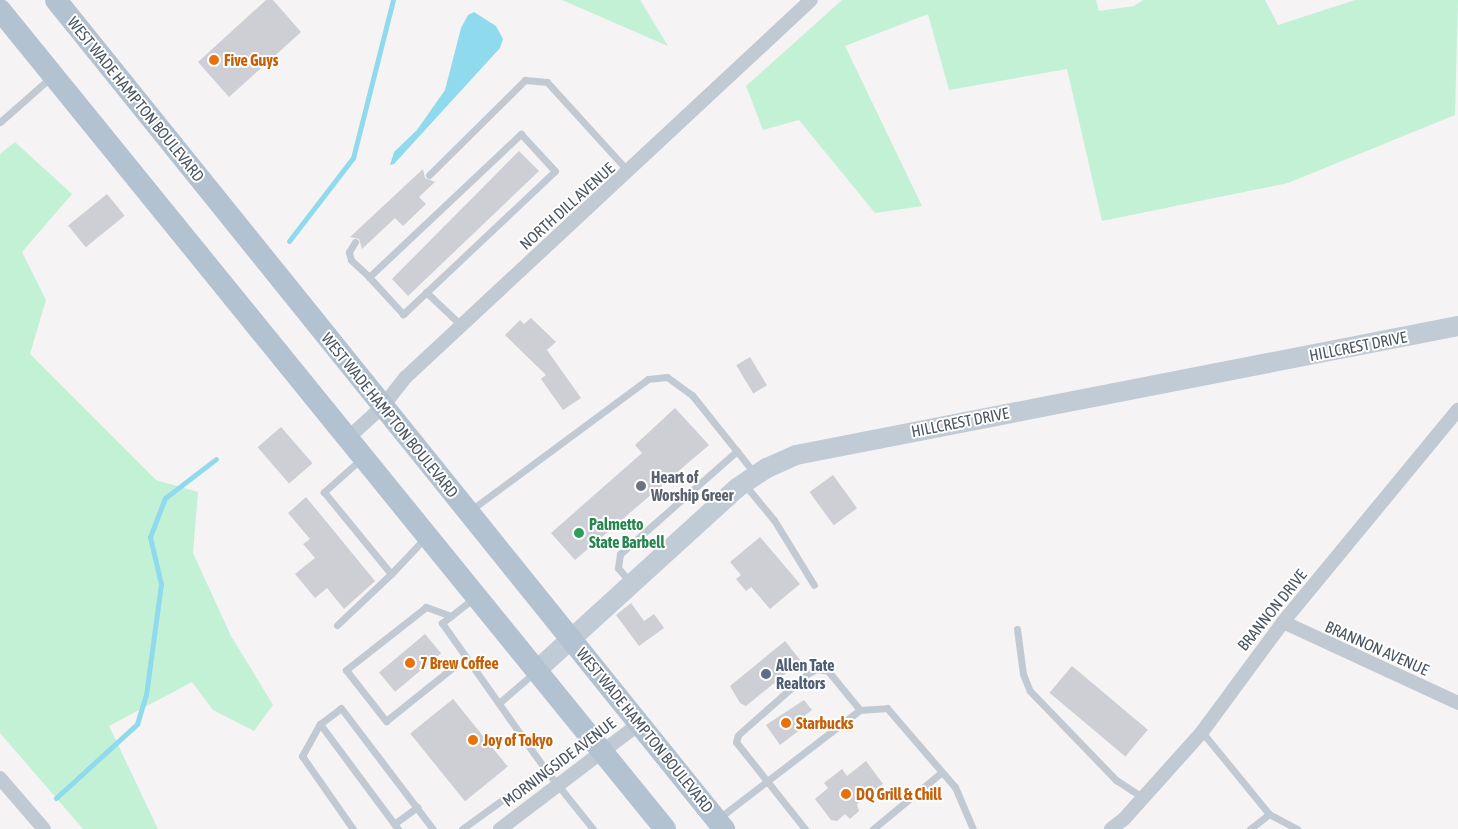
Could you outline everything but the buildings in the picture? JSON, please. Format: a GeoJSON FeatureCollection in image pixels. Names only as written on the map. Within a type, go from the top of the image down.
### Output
{"type":"FeatureCollection","features":[{"type":"Feature","properties":{"kind":"main road","name":"WEST WADE HAMPTON BOULEVARD"},"geometry":{"type":"LineString","coordinates":[[56,0],[721,824]]}},
{"type":"Feature","properties":{"kind":"main road"},"geometry":{"type":"LineString","coordinates":[[0,10],[665,829]]}},
{"type":"Feature","properties":{"kind":"street","name":"NORTH DILL AVENUE"},"geometry":{"type":"LineString","coordinates":[[348,438],[383,406],[406,377],[629,172],[811,0]]}},
{"type":"Feature","properties":{"kind":"street","name":"HILLCREST DRIVE"},"geometry":{"type":"LineString","coordinates":[[537,670],[749,479],[817,449],[1458,326]]}},
{"type":"Feature","properties":{"kind":"street","name":"BRANNON DRIVE"},"geometry":{"type":"LineString","coordinates":[[1111,829],[1144,798],[1202,732],[1283,622],[1458,410]]}},
{"type":"Feature","properties":{"kind":"street","name":"BRANNON AVENUE"},"geometry":{"type":"LineString","coordinates":[[1283,622],[1458,703]]}},
{"type":"Feature","properties":{"kind":"street","name":"MORNINGSIDE AVENUE"},"geometry":{"type":"LineString","coordinates":[[500,829],[556,784],[640,723]]}},
{"type":"Feature","properties":{"kind":"street"},"geometry":{"type":"LineString","coordinates":[[0,778],[44,829]]}},
{"type":"Feature","properties":{"kind":"lane"},"geometry":{"type":"LineString","coordinates":[[0,122],[53,75]]}},
{"type":"Feature","properties":{"kind":"lane"},"geometry":{"type":"LineString","coordinates":[[429,175],[525,80],[547,82],[629,172]]}},
{"type":"Feature","properties":{"kind":"lane"},"geometry":{"type":"LineString","coordinates":[[355,242],[349,252],[351,260],[403,314],[555,171],[521,134],[369,277]]}},
{"type":"Feature","properties":{"kind":"lane"},"geometry":{"type":"LineString","coordinates":[[426,292],[462,326]]}},
{"type":"Feature","properties":{"kind":"lane"},"geometry":{"type":"LineString","coordinates":[[469,512],[648,378],[667,377],[692,395],[737,451],[749,479],[814,584]]}},
{"type":"Feature","properties":{"kind":"lane"},"geometry":{"type":"LineString","coordinates":[[633,585],[618,568],[620,554],[737,451]]}},
{"type":"Feature","properties":{"kind":"lane"},"geometry":{"type":"LineString","coordinates":[[363,457],[324,492],[391,574]]}},
{"type":"Feature","properties":{"kind":"lane"},"geometry":{"type":"LineString","coordinates":[[337,625],[391,574],[427,536]]}},
{"type":"Feature","properties":{"kind":"lane"},"geometry":{"type":"LineString","coordinates":[[476,596],[442,623],[545,769],[593,829]]}},
{"type":"Feature","properties":{"kind":"lane"},"geometry":{"type":"LineString","coordinates":[[451,616],[426,607],[346,670],[386,721],[466,657]]}},
{"type":"Feature","properties":{"kind":"lane"},"geometry":{"type":"LineString","coordinates":[[1017,629],[1023,674],[1030,691],[1116,780],[1144,798]]}},
{"type":"Feature","properties":{"kind":"lane"},"geometry":{"type":"LineString","coordinates":[[805,829],[769,780],[736,742],[738,735],[807,674],[817,669],[828,671],[860,710]]}},
{"type":"Feature","properties":{"kind":"lane"},"geometry":{"type":"LineString","coordinates":[[499,703],[537,670]]}},
{"type":"Feature","properties":{"kind":"lane"},"geometry":{"type":"LineString","coordinates":[[353,829],[302,756],[320,724],[341,708],[433,829]]}},
{"type":"Feature","properties":{"kind":"lane"},"geometry":{"type":"LineString","coordinates":[[721,824],[769,780],[860,710],[887,708],[955,787],[973,829]]}},
{"type":"Feature","properties":{"kind":"lane"},"geometry":{"type":"LineString","coordinates":[[320,724],[396,826],[417,807]]}},
{"type":"Feature","properties":{"kind":"lane"},"geometry":{"type":"LineString","coordinates":[[1202,732],[1269,814],[1297,829]]}},
{"type":"Feature","properties":{"kind":"lane"},"geometry":{"type":"LineString","coordinates":[[462,829],[545,769]]}},
{"type":"Feature","properties":{"kind":"lane"},"geometry":{"type":"LineString","coordinates":[[873,829],[942,772]]}},
{"type":"Feature","properties":{"kind":"lane"},"geometry":{"type":"LineString","coordinates":[[1250,829],[1269,814]]}},
{"type":"Feature","properties":{"kind":"green space"},"geometry":{"type":"Polygon","coordinates":[[[562,0],[640,0],[668,46],[562,0]]]}},
{"type":"Feature","properties":{"kind":"green space"},"geometry":{"type":"Polygon","coordinates":[[[842,0],[1096,0],[1099,11],[1134,6],[1143,0],[1265,0],[1278,25],[1355,0],[1458,0],[1455,115],[1288,183],[1102,221],[1067,69],[949,90],[928,14],[845,46],[922,206],[875,213],[799,120],[763,130],[746,86],[842,0]]]}},
{"type":"Feature","properties":{"kind":"green space"},"geometry":{"type":"Polygon","coordinates":[[[15,142],[72,194],[22,252],[46,300],[30,354],[156,480],[198,492],[193,553],[231,636],[273,705],[254,731],[213,710],[192,682],[109,726],[158,829],[83,829],[0,733],[0,154],[15,142]]]}},
{"type":"Feature","properties":{"kind":"water"},"geometry":{"type":"Polygon","coordinates":[[[474,12],[496,26],[503,39],[500,48],[394,164],[390,165],[394,152],[417,130],[445,90],[461,28],[468,15],[474,12]]]}},
{"type":"Feature","properties":{"kind":"waterway"},"geometry":{"type":"LineString","coordinates":[[289,241],[353,158],[393,0]]}},
{"type":"Feature","properties":{"kind":"waterway"},"geometry":{"type":"LineString","coordinates":[[56,798],[137,724],[146,695],[161,584],[150,537],[165,498],[216,459]]}},
{"type":"Feature","properties":{"kind":"place","name":"Five Guys"},"geometry":{"type":"Point","coordinates":[214,60]}},
{"type":"Feature","properties":{"kind":"place","name":"Heart of Worship Greer"},"geometry":{"type":"Point","coordinates":[641,486]}},
{"type":"Feature","properties":{"kind":"place","name":"Palmetto State Barbell"},"geometry":{"type":"Point","coordinates":[579,533]}},
{"type":"Feature","properties":{"kind":"place","name":"7 Brew Coffee"},"geometry":{"type":"Point","coordinates":[410,663]}},
{"type":"Feature","properties":{"kind":"place","name":"Allen Tate Realtors"},"geometry":{"type":"Point","coordinates":[766,674]}},
{"type":"Feature","properties":{"kind":"place","name":"Starbucks"},"geometry":{"type":"Point","coordinates":[786,723]}},
{"type":"Feature","properties":{"kind":"place","name":"Joy of Tokyo"},"geometry":{"type":"Point","coordinates":[473,740]}},
{"type":"Feature","properties":{"kind":"place","name":"DQ Grill & Chill"},"geometry":{"type":"Point","coordinates":[846,794]}}]}
